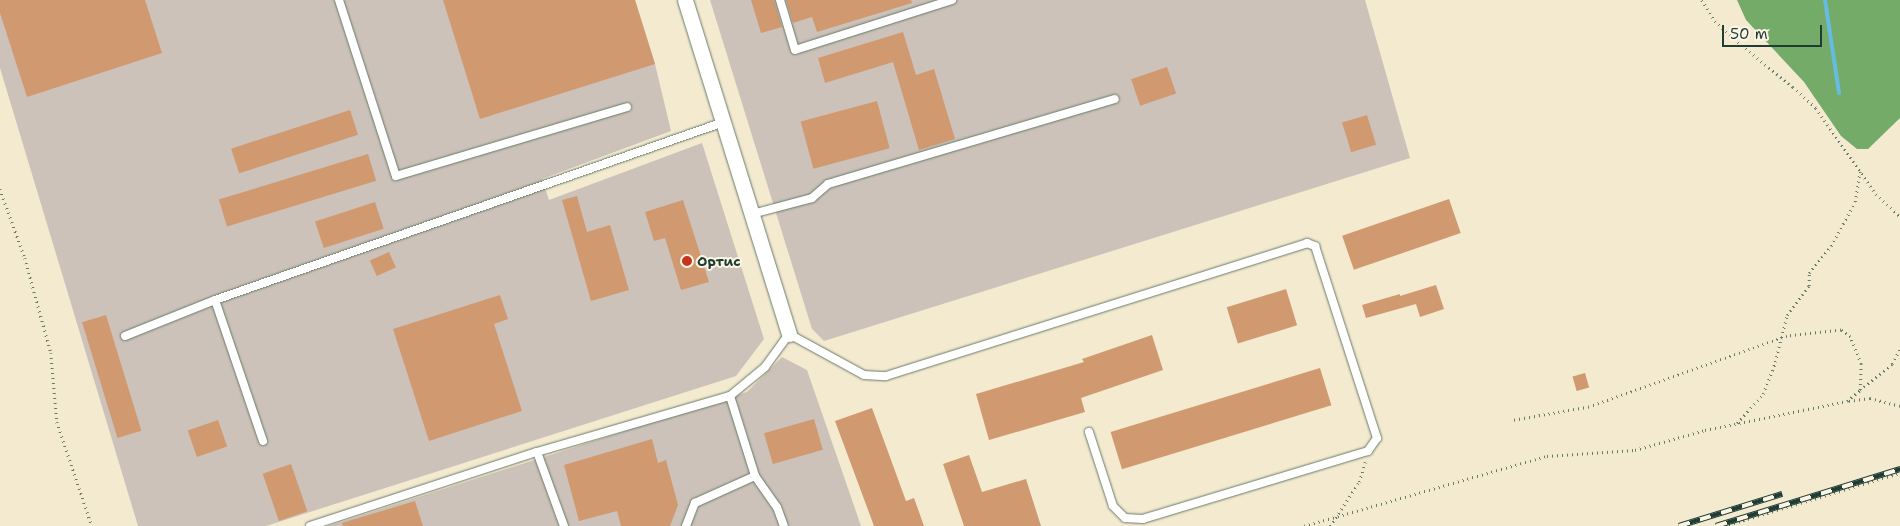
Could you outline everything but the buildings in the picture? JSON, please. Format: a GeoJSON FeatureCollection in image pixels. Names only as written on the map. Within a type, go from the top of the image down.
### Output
{"type":"FeatureCollection","features":[{"type":"Feature","properties":{"kind":"street"},"geometry":{"type":"LineString","coordinates":[[685,0],[789,334]]}},
{"type":"Feature","properties":{"kind":"lane"},"geometry":{"type":"LineString","coordinates":[[338,0],[396,176],[627,107]]}},
{"type":"Feature","properties":{"kind":"lane"},"geometry":{"type":"LineString","coordinates":[[780,0],[795,50],[952,0]]}},
{"type":"Feature","properties":{"kind":"lane"},"geometry":{"type":"LineString","coordinates":[[752,214],[812,198],[828,184],[1115,100]]}},
{"type":"Feature","properties":{"kind":"lane"},"geometry":{"type":"LineString","coordinates":[[125,336],[215,300],[724,122]]}},
{"type":"Feature","properties":{"kind":"lane"},"geometry":{"type":"LineString","coordinates":[[310,526],[537,452],[730,396],[765,367],[789,334],[864,375],[886,376],[1307,243],[1315,246],[1377,438],[1368,451],[1143,519],[1125,518],[1113,506],[1089,432]]}},
{"type":"Feature","properties":{"kind":"lane"},"geometry":{"type":"LineString","coordinates":[[215,300],[263,441]]}},
{"type":"Feature","properties":{"kind":"lane"},"geometry":{"type":"LineString","coordinates":[[730,396],[755,476],[777,507],[784,526]]}},
{"type":"Feature","properties":{"kind":"lane"},"geometry":{"type":"LineString","coordinates":[[537,452],[564,526]]}},
{"type":"Feature","properties":{"kind":"lane"},"geometry":{"type":"LineString","coordinates":[[686,526],[695,503],[755,476]]}},
{"type":"Feature","properties":{"kind":"path"},"geometry":{"type":"LineString","coordinates":[[1702,0],[1715,21],[1816,108],[1876,194],[1900,216]]}},
{"type":"Feature","properties":{"kind":"path"},"geometry":{"type":"LineString","coordinates":[[1736,424],[1763,394],[1787,315],[1809,286],[1809,273],[1831,246],[1855,202],[1860,171]]}},
{"type":"Feature","properties":{"kind":"path"},"geometry":{"type":"LineString","coordinates":[[0,189],[24,258],[51,353],[57,422],[92,526]]}},
{"type":"Feature","properties":{"kind":"path"},"geometry":{"type":"LineString","coordinates":[[1510,421],[1590,407],[1781,338],[1841,330],[1850,337],[1861,364],[1860,390]]}},
{"type":"Feature","properties":{"kind":"path"},"geometry":{"type":"LineString","coordinates":[[1847,401],[1892,364],[1900,348]]}},
{"type":"Feature","properties":{"kind":"path"},"geometry":{"type":"LineString","coordinates":[[1304,526],[1547,456],[1635,450],[1705,430],[1847,401],[1870,398],[1900,406]]}},
{"type":"Feature","properties":{"kind":"path"},"geometry":{"type":"LineString","coordinates":[[1330,526],[1359,482],[1368,451]]}},
{"type":"Feature","properties":{"kind":"path"},"geometry":{"type":"LineString","coordinates":[[1724,526],[1900,473]]}},
{"type":"Feature","properties":{"kind":"shaded area"},"geometry":{"type":"Polygon","coordinates":[[[0,0],[635,0],[655,64],[671,131],[542,179],[549,200],[702,143],[764,339],[736,376],[266,526],[138,526],[0,68],[0,0]]]}},
{"type":"Feature","properties":{"kind":"shaded area"},"geometry":{"type":"Polygon","coordinates":[[[710,0],[1365,0],[1410,158],[824,341],[812,329],[710,0]]]}},
{"type":"Feature","properties":{"kind":"shaded area"},"geometry":{"type":"Polygon","coordinates":[[[782,357],[807,370],[861,526],[328,526],[747,392],[782,357]]]}},
{"type":"Feature","properties":{"kind":"green space"},"geometry":{"type":"Polygon","coordinates":[[[1737,0],[1900,0],[1900,118],[1868,149],[1857,149],[1841,136],[1804,82],[1746,20],[1737,0]]]}},
{"type":"Feature","properties":{"kind":"waterway"},"geometry":{"type":"LineString","coordinates":[[1825,0],[1839,93]]}},
{"type":"Feature","properties":{"kind":"railway"},"geometry":{"type":"LineString","coordinates":[[1716,526],[1900,469]]}},
{"type":"Feature","properties":{"kind":"railway"},"geometry":{"type":"LineString","coordinates":[[1679,526],[1782,494]]}},
{"type":"Feature","properties":{"kind":"place","name":"Ортис"},"geometry":{"type":"Point","coordinates":[687,261]}}]}
